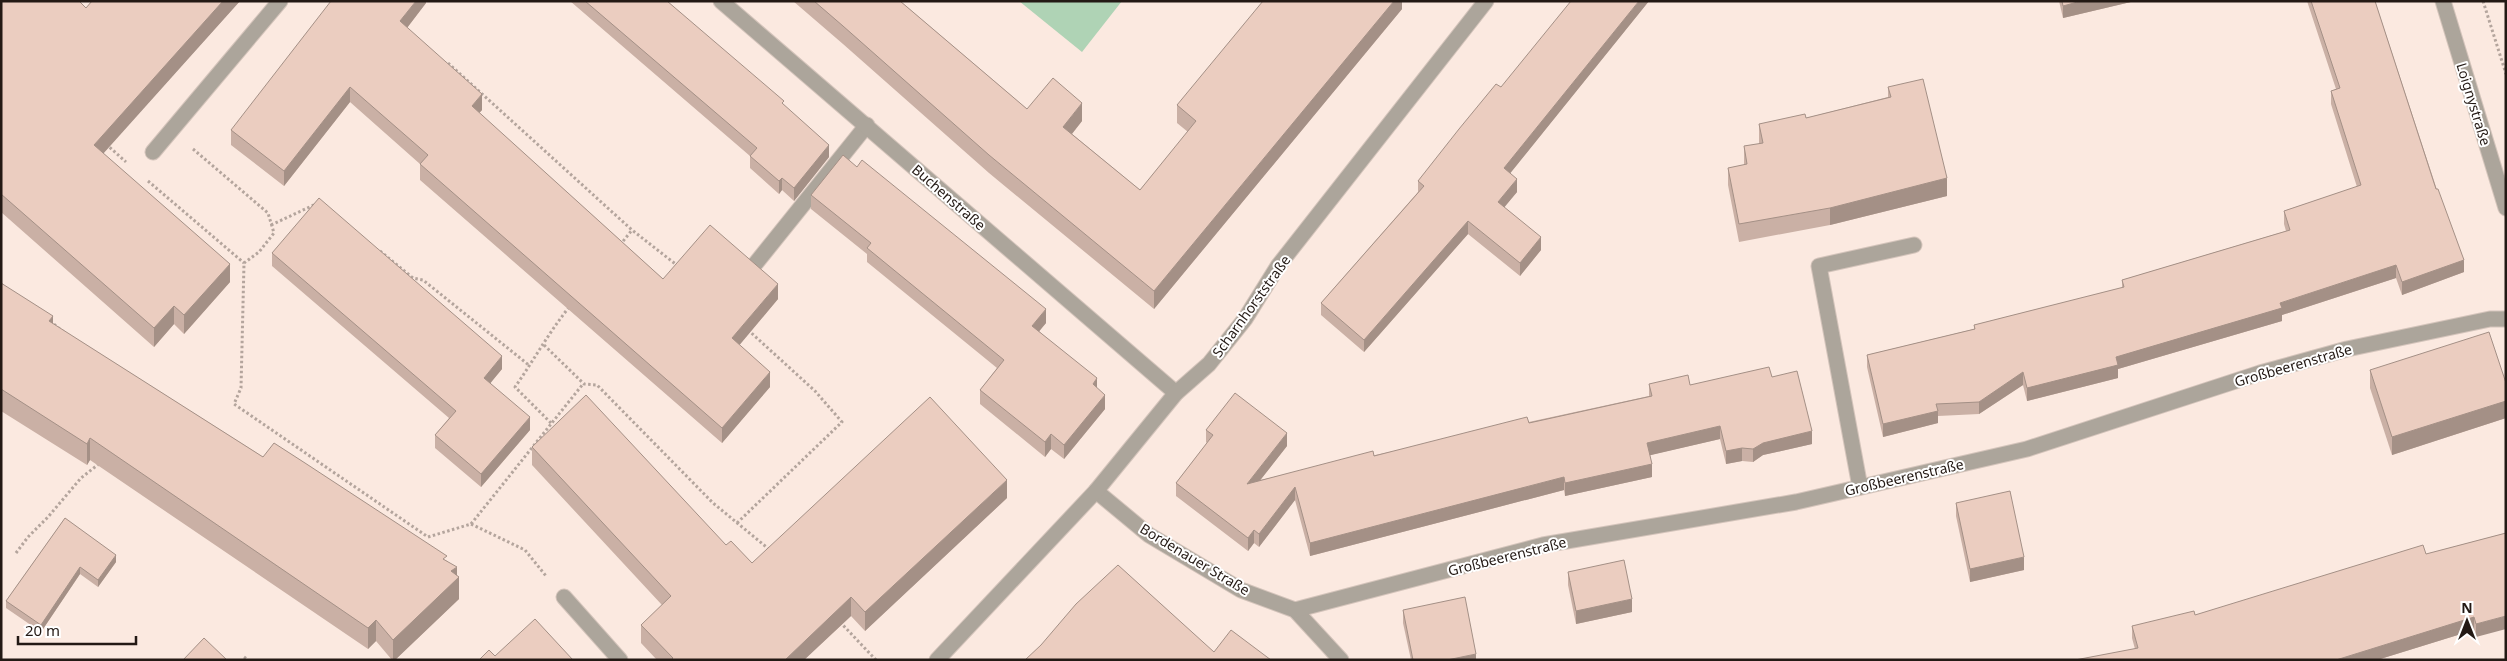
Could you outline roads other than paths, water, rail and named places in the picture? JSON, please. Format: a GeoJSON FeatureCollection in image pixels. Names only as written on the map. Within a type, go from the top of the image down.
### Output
{"type":"FeatureCollection","features":[{"type":"Feature","properties":{"kind":"street"},"geometry":{"type":"LineString","coordinates":[[153,152],[280,1]]}},
{"type":"Feature","properties":{"kind":"street","name":"Buchenstraße"},"geometry":{"type":"LineString","coordinates":[[721,1],[1176,393]]}},
{"type":"Feature","properties":{"kind":"street","name":"Scharnhorststraße"},"geometry":{"type":"LineString","coordinates":[[937,660],[1096,490],[1176,393],[1209,364],[1245,319],[1278,266],[1486,1]]}},
{"type":"Feature","properties":{"kind":"street","name":"Loignystraße"},"geometry":{"type":"LineString","coordinates":[[2442,1],[2506,208]]}},
{"type":"Feature","properties":{"kind":"street"},"geometry":{"type":"LineString","coordinates":[[756,263],[867,125]]}},
{"type":"Feature","properties":{"kind":"street"},"geometry":{"type":"LineString","coordinates":[[1860,487],[1819,266],[1914,245]]}},
{"type":"Feature","properties":{"kind":"street","name":"Großbeerenstraße"},"geometry":{"type":"LineString","coordinates":[[1295,610],[1543,545],[1796,502],[2027,449],[2260,373],[2347,349],[2490,319],[2506,320]]}},
{"type":"Feature","properties":{"kind":"street","name":"Bordenauer Straße"},"geometry":{"type":"LineString","coordinates":[[1096,490],[1149,536],[1241,590],[1295,610],[1341,660]]}},
{"type":"Feature","properties":{"kind":"street"},"geometry":{"type":"LineString","coordinates":[[564,597],[620,660]]}}]}
